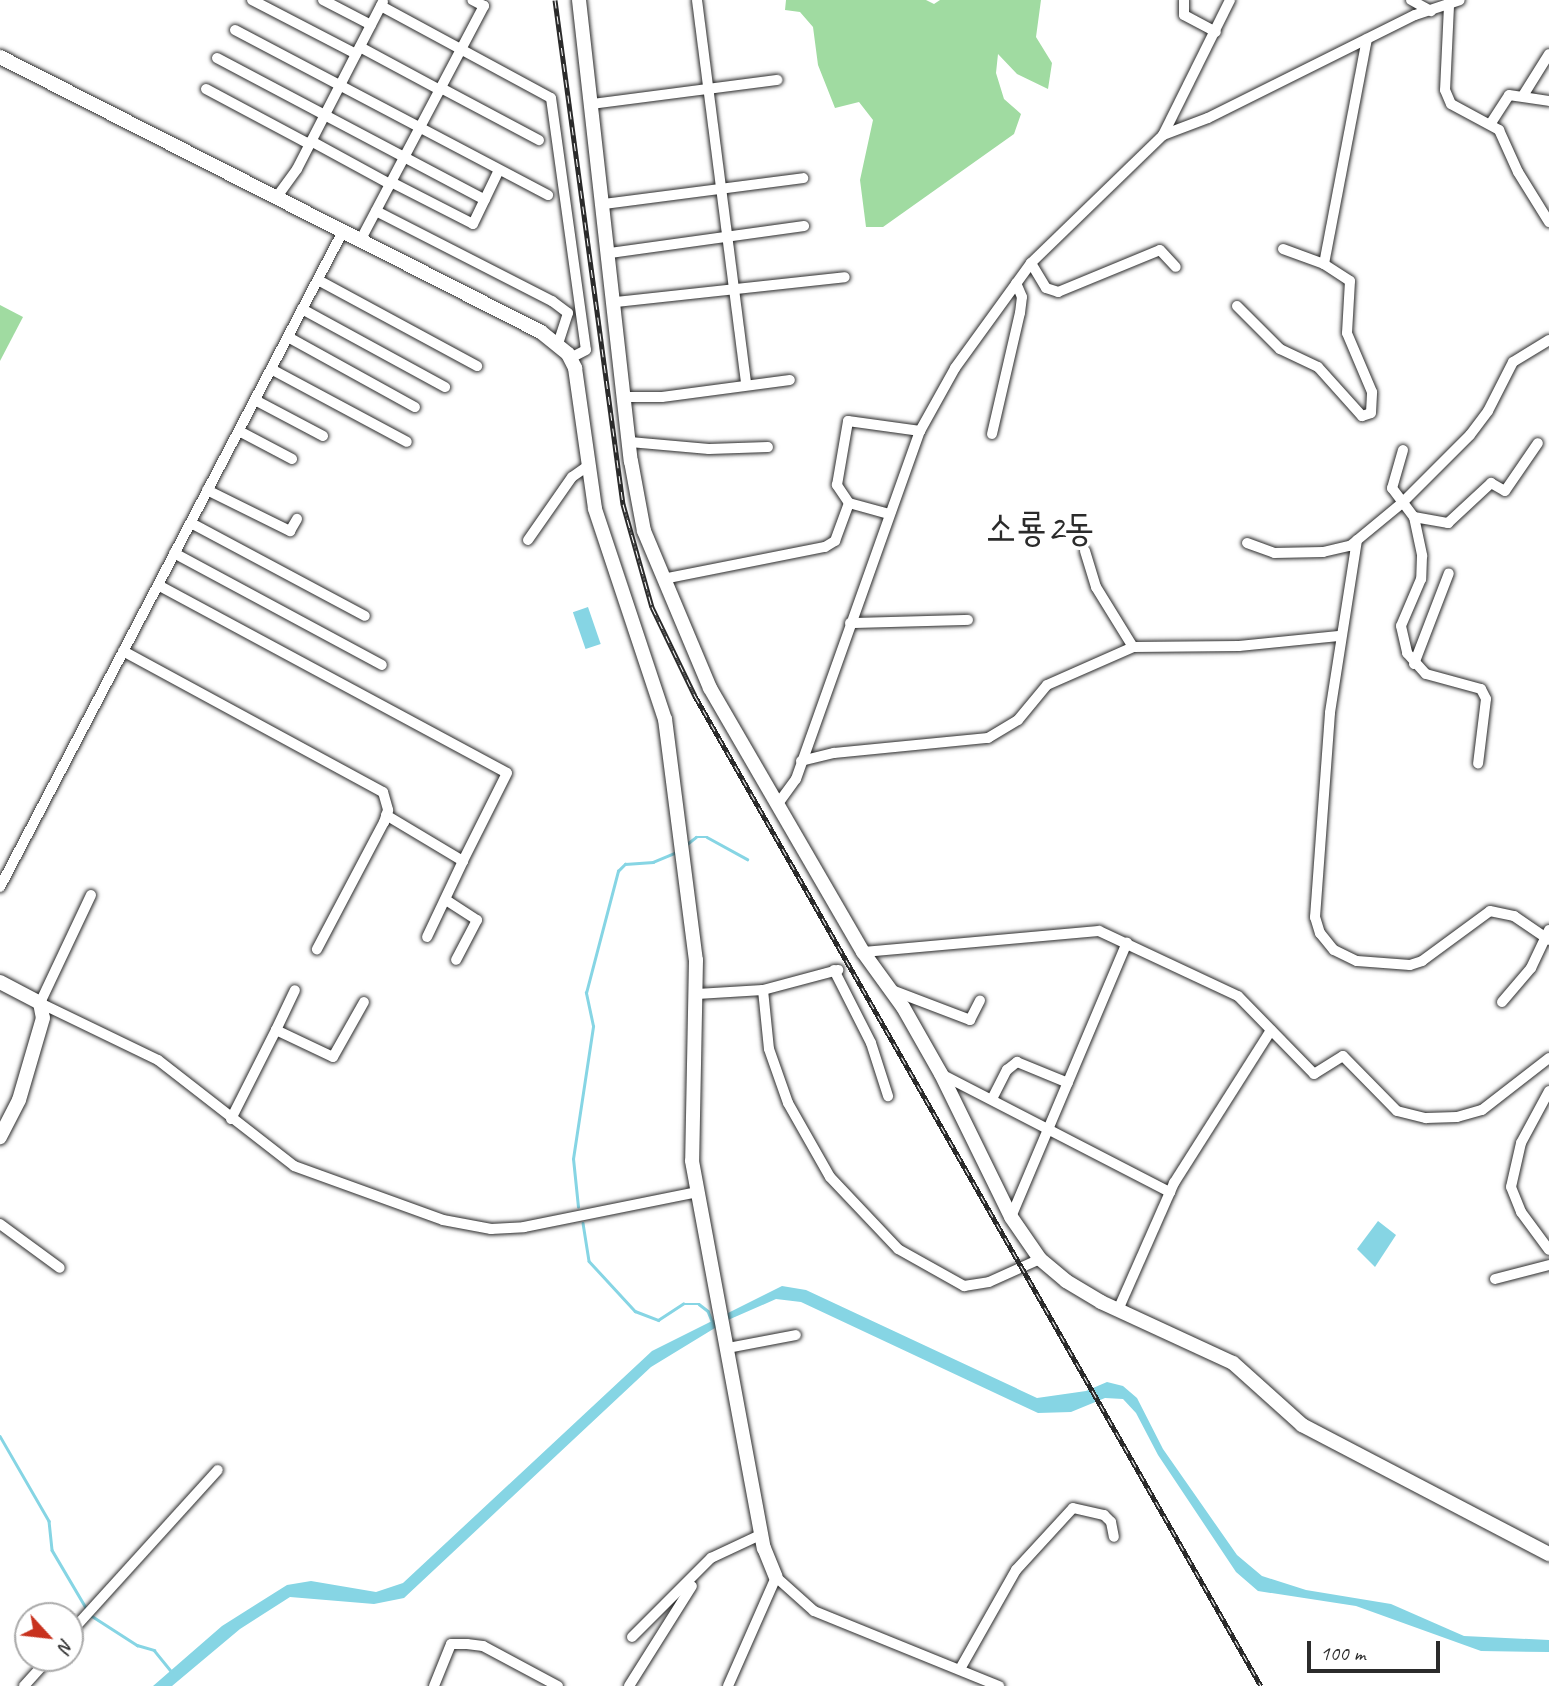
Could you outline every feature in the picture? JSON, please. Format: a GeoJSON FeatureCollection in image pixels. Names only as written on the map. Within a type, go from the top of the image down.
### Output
{"type":"FeatureCollection","features":[{"type":"Feature","properties":{"kind":"street"},"geometry":{"type":"LineString","coordinates":[[252,0],[440,89],[539,140]]}},
{"type":"Feature","properties":{"kind":"street"},"geometry":{"type":"LineString","coordinates":[[323,0],[371,25]]}},
{"type":"Feature","properties":{"kind":"street"},"geometry":{"type":"LineString","coordinates":[[360,241],[484,6],[472,0]]}},
{"type":"Feature","properties":{"kind":"street"},"geometry":{"type":"LineString","coordinates":[[579,0],[616,302],[630,442],[644,531],[710,688],[863,952],[941,1074],[1011,1217],[1040,1259],[1066,1281],[1118,1310],[1233,1363],[1302,1425],[1549,1554]]}},
{"type":"Feature","properties":{"kind":"street"},"geometry":{"type":"LineString","coordinates":[[697,0],[746,384]]}},
{"type":"Feature","properties":{"kind":"street"},"geometry":{"type":"LineString","coordinates":[[1184,0],[1184,15],[1216,33]]}},
{"type":"Feature","properties":{"kind":"street"},"geometry":{"type":"LineString","coordinates":[[777,806],[802,761],[888,514],[920,431],[978,330],[1031,263],[1163,135],[1216,33],[1230,0]]}},
{"type":"Feature","properties":{"kind":"street"},"geometry":{"type":"LineString","coordinates":[[1411,0],[1431,11]]}},
{"type":"Feature","properties":{"kind":"street"},"geometry":{"type":"LineString","coordinates":[[1163,135],[1208,118],[1367,39],[1460,0]]}},
{"type":"Feature","properties":{"kind":"street"},"geometry":{"type":"LineString","coordinates":[[276,198],[310,143],[382,3],[551,97],[586,351],[570,358]]}},
{"type":"Feature","properties":{"kind":"street"},"geometry":{"type":"LineString","coordinates":[[1449,6],[1445,90],[1457,109],[1491,123],[1499,130],[1549,222]]}},
{"type":"Feature","properties":{"kind":"street"},"geometry":{"type":"LineString","coordinates":[[235,30],[548,195]]}},
{"type":"Feature","properties":{"kind":"street"},"geometry":{"type":"LineString","coordinates":[[1324,264],[1367,39]]}},
{"type":"Feature","properties":{"kind":"street"},"geometry":{"type":"LineString","coordinates":[[1524,94],[1549,54]]}},
{"type":"Feature","properties":{"kind":"street"},"geometry":{"type":"LineString","coordinates":[[0,57],[558,343],[570,358],[595,509],[665,719],[692,921],[697,994],[691,1135],[697,1192],[762,1534],[776,1577],[814,1611],[999,1686]]}},
{"type":"Feature","properties":{"kind":"street"},"geometry":{"type":"LineString","coordinates":[[217,58],[485,200]]}},
{"type":"Feature","properties":{"kind":"street"},"geometry":{"type":"LineString","coordinates":[[592,104],[777,80]]}},
{"type":"Feature","properties":{"kind":"street"},"geometry":{"type":"LineString","coordinates":[[206,89],[473,224],[499,170]]}},
{"type":"Feature","properties":{"kind":"street"},"geometry":{"type":"LineString","coordinates":[[1491,123],[1501,100],[1524,94],[1549,101]]}},
{"type":"Feature","properties":{"kind":"street"},"geometry":{"type":"LineString","coordinates":[[604,204],[803,178]]}},
{"type":"Feature","properties":{"kind":"street"},"geometry":{"type":"LineString","coordinates":[[376,211],[552,302],[568,313],[558,343]]}},
{"type":"Feature","properties":{"kind":"street"},"geometry":{"type":"LineString","coordinates":[[610,253],[804,226]]}},
{"type":"Feature","properties":{"kind":"street"},"geometry":{"type":"LineString","coordinates":[[0,887],[342,233]]}},
{"type":"Feature","properties":{"kind":"street"},"geometry":{"type":"LineString","coordinates":[[1237,306],[1280,349],[1318,367],[1367,417],[1374,403],[1347,333],[1350,281],[1324,264],[1283,248]]}},
{"type":"Feature","properties":{"kind":"street"},"geometry":{"type":"LineString","coordinates":[[1031,263],[1046,288],[1058,292],[1160,250],[1176,268]]}},
{"type":"Feature","properties":{"kind":"street"},"geometry":{"type":"LineString","coordinates":[[616,302],[733,287],[845,277]]}},
{"type":"Feature","properties":{"kind":"street"},"geometry":{"type":"LineString","coordinates":[[318,280],[477,366]]}},
{"type":"Feature","properties":{"kind":"street"},"geometry":{"type":"LineString","coordinates":[[992,433],[1020,313],[1022,297],[1016,283]]}},
{"type":"Feature","properties":{"kind":"street"},"geometry":{"type":"LineString","coordinates":[[302,309],[445,387]]}},
{"type":"Feature","properties":{"kind":"street"},"geometry":{"type":"LineString","coordinates":[[288,337],[415,407]]}},
{"type":"Feature","properties":{"kind":"street"},"geometry":{"type":"LineString","coordinates":[[1247,542],[1274,552],[1323,552],[1357,541],[1402,503],[1470,435],[1488,411],[1513,362],[1549,340]]}},
{"type":"Feature","properties":{"kind":"street"},"geometry":{"type":"LineString","coordinates":[[271,369],[407,442]]}},
{"type":"Feature","properties":{"kind":"street"},"geometry":{"type":"LineString","coordinates":[[626,397],[662,397],[790,380]]}},
{"type":"Feature","properties":{"kind":"street"},"geometry":{"type":"LineString","coordinates":[[254,400],[323,436]]}},
{"type":"Feature","properties":{"kind":"street"},"geometry":{"type":"LineString","coordinates":[[888,514],[849,503],[837,485],[848,421],[899,425],[920,431]]}},
{"type":"Feature","properties":{"kind":"street"},"geometry":{"type":"LineString","coordinates":[[239,431],[292,459]]}},
{"type":"Feature","properties":{"kind":"street"},"geometry":{"type":"LineString","coordinates":[[630,442],[702,449],[768,447]]}},
{"type":"Feature","properties":{"kind":"street"},"geometry":{"type":"LineString","coordinates":[[1413,517],[1448,523],[1491,483],[1505,491],[1538,443]]}},
{"type":"Feature","properties":{"kind":"street"},"geometry":{"type":"LineString","coordinates":[[1403,450],[1392,488],[1413,517],[1422,555],[1421,579],[1401,626],[1414,664],[1426,674],[1481,689],[1486,699],[1478,764]]}},
{"type":"Feature","properties":{"kind":"street"},"geometry":{"type":"LineString","coordinates":[[528,540],[572,477],[588,466]]}},
{"type":"Feature","properties":{"kind":"street"},"geometry":{"type":"LineString","coordinates":[[208,490],[290,531],[297,519]]}},
{"type":"Feature","properties":{"kind":"street"},"geometry":{"type":"LineString","coordinates":[[663,579],[825,547],[835,541],[849,503]]}},
{"type":"Feature","properties":{"kind":"street"},"geometry":{"type":"LineString","coordinates":[[191,523],[365,616]]}},
{"type":"Feature","properties":{"kind":"street"},"geometry":{"type":"LineString","coordinates":[[539,523],[551,532]]}},
{"type":"Feature","properties":{"kind":"street"},"geometry":{"type":"LineString","coordinates":[[1357,541],[1339,636],[1319,842],[1315,917],[1320,933],[1334,950],[1357,961],[1410,965],[1422,961],[1490,911],[1514,916],[1548,936],[1531,968],[1502,1002]]}},
{"type":"Feature","properties":{"kind":"street"},"geometry":{"type":"LineString","coordinates":[[1084,551],[1096,587],[1133,647]]}},
{"type":"Feature","properties":{"kind":"street"},"geometry":{"type":"LineString","coordinates":[[174,553],[382,665]]}},
{"type":"Feature","properties":{"kind":"street"},"geometry":{"type":"LineString","coordinates":[[1414,664],[1449,573]]}},
{"type":"Feature","properties":{"kind":"street"},"geometry":{"type":"LineString","coordinates":[[158,585],[507,773],[427,937]]}},
{"type":"Feature","properties":{"kind":"street"},"geometry":{"type":"LineString","coordinates":[[850,623],[968,620]]}},
{"type":"Feature","properties":{"kind":"street"},"geometry":{"type":"LineString","coordinates":[[802,761],[834,753],[988,738],[1018,720],[1047,685],[1133,647],[1239,646],[1339,636]]}},
{"type":"Feature","properties":{"kind":"street"},"geometry":{"type":"LineString","coordinates":[[123,651],[378,787],[386,798],[386,815],[317,949]]}},
{"type":"Feature","properties":{"kind":"street"},"geometry":{"type":"LineString","coordinates":[[386,815],[463,861]]}},
{"type":"Feature","properties":{"kind":"street"},"geometry":{"type":"LineString","coordinates":[[0,1137],[19,1100],[41,1035],[40,1003],[91,895]]}},
{"type":"Feature","properties":{"kind":"street"},"geometry":{"type":"LineString","coordinates":[[446,901],[477,920],[456,960]]}},
{"type":"Feature","properties":{"kind":"street"},"geometry":{"type":"LineString","coordinates":[[863,952],[1054,936],[1087,929],[1127,942],[1238,996],[1314,1074],[1343,1056],[1397,1111],[1426,1118],[1457,1117],[1482,1110],[1549,1058]]}},
{"type":"Feature","properties":{"kind":"street"},"geometry":{"type":"LineString","coordinates":[[1011,1217],[1127,942]]}},
{"type":"Feature","properties":{"kind":"street"},"geometry":{"type":"LineString","coordinates":[[697,994],[763,990],[836,970],[871,1043],[888,1096]]}},
{"type":"Feature","properties":{"kind":"street"},"geometry":{"type":"LineString","coordinates":[[0,982],[158,1059],[294,1166],[468,1226],[524,1227],[697,1192]]}},
{"type":"Feature","properties":{"kind":"street"},"geometry":{"type":"LineString","coordinates":[[889,989],[970,1020],[980,1000]]}},
{"type":"Feature","properties":{"kind":"street"},"geometry":{"type":"LineString","coordinates":[[231,1119],[295,990]]}},
{"type":"Feature","properties":{"kind":"street"},"geometry":{"type":"LineString","coordinates":[[763,990],[769,1049],[788,1103],[830,1177],[898,1249],[964,1286],[989,1282],[1040,1259]]}},
{"type":"Feature","properties":{"kind":"street"},"geometry":{"type":"LineString","coordinates":[[276,1030],[333,1057],[364,1002]]}},
{"type":"Feature","properties":{"kind":"street"},"geometry":{"type":"LineString","coordinates":[[1118,1310],[1170,1192],[1271,1030]]}},
{"type":"Feature","properties":{"kind":"street"},"geometry":{"type":"LineString","coordinates":[[992,1100],[1007,1070],[1017,1062],[1068,1083]]}},
{"type":"Feature","properties":{"kind":"street"},"geometry":{"type":"LineString","coordinates":[[941,1074],[1170,1192]]}},
{"type":"Feature","properties":{"kind":"street"},"geometry":{"type":"LineString","coordinates":[[1549,1091],[1517,1153],[1511,1187],[1521,1212],[1549,1250]]}},
{"type":"Feature","properties":{"kind":"street"},"geometry":{"type":"LineString","coordinates":[[0,1224],[60,1268]]}},
{"type":"Feature","properties":{"kind":"street"},"geometry":{"type":"LineString","coordinates":[[1495,1279],[1506,1280],[1549,1265]]}},
{"type":"Feature","properties":{"kind":"street"},"geometry":{"type":"LineString","coordinates":[[726,1341],[796,1335]]}},
{"type":"Feature","properties":{"kind":"street"},"geometry":{"type":"LineString","coordinates":[[84,1618],[218,1470]]}},
{"type":"Feature","properties":{"kind":"street"},"geometry":{"type":"LineString","coordinates":[[960,1670],[1016,1570],[1073,1508],[1104,1515],[1111,1522],[1114,1537]]}},
{"type":"Feature","properties":{"kind":"street"},"geometry":{"type":"LineString","coordinates":[[632,1637],[730,1546],[762,1534]]}},
{"type":"Feature","properties":{"kind":"street"},"geometry":{"type":"LineString","coordinates":[[629,1686],[698,1574]]}},
{"type":"Feature","properties":{"kind":"street"},"geometry":{"type":"LineString","coordinates":[[728,1686],[776,1577]]}},
{"type":"Feature","properties":{"kind":"street"},"geometry":{"type":"LineString","coordinates":[[434,1686],[451,1644],[467,1644],[483,1646],[558,1686]]}},
{"type":"Feature","properties":{"kind":"street"},"geometry":{"type":"LineString","coordinates":[[24,1686],[36,1672]]}},
{"type":"Feature","properties":{"kind":"green space"},"geometry":{"type":"Polygon","coordinates":[[[786,0],[926,0],[934,4],[940,0],[1041,0],[1036,37],[1052,63],[1048,89],[1017,74],[998,54],[996,73],[1004,99],[1021,114],[1014,134],[883,227],[866,227],[860,180],[873,120],[859,102],[835,108],[818,65],[813,27],[800,12],[785,10],[786,0]]]}},
{"type":"Feature","properties":{"kind":"green space"},"geometry":{"type":"Polygon","coordinates":[[[0,305],[23,317],[0,361],[0,305]]]}},
{"type":"Feature","properties":{"kind":"water"},"geometry":{"type":"Polygon","coordinates":[[[588,607],[601,644],[586,649],[573,612],[588,607]]]}},
{"type":"Feature","properties":{"kind":"water"},"geometry":{"type":"Polygon","coordinates":[[[1378,1221],[1396,1235],[1375,1267],[1357,1249],[1378,1221]]]}},
{"type":"Feature","properties":{"kind":"water"},"geometry":{"type":"Polygon","coordinates":[[[782,1286],[806,1290],[1037,1398],[1086,1391],[1107,1382],[1123,1386],[1137,1398],[1163,1449],[1237,1555],[1262,1576],[1306,1590],[1391,1604],[1464,1636],[1549,1640],[1549,1652],[1481,1651],[1356,1606],[1258,1591],[1236,1572],[1158,1455],[1136,1413],[1123,1399],[1105,1398],[1071,1412],[1038,1413],[801,1302],[776,1299],[728,1320],[651,1367],[404,1598],[374,1604],[290,1597],[240,1629],[172,1686],[153,1686],[222,1626],[287,1585],[311,1581],[376,1592],[403,1583],[652,1351],[782,1286]]]}},
{"type":"Feature","properties":{"kind":"waterway"},"geometry":{"type":"LineString","coordinates":[[687,844],[696,837],[707,837],[747,859]]}},
{"type":"Feature","properties":{"kind":"waterway"},"geometry":{"type":"LineString","coordinates":[[578,1207],[573,1159],[593,1026],[586,993],[618,871],[625,864],[653,862],[674,853]]}},
{"type":"Feature","properties":{"kind":"waterway"},"geometry":{"type":"LineString","coordinates":[[583,1223],[589,1261],[635,1311],[658,1320],[683,1304],[699,1304],[708,1311],[712,1321]]}},
{"type":"Feature","properties":{"kind":"waterway"},"geometry":{"type":"LineString","coordinates":[[0,1436],[49,1521],[52,1550],[88,1611]]}},
{"type":"Feature","properties":{"kind":"waterway"},"geometry":{"type":"LineString","coordinates":[[92,1616],[137,1645],[154,1650],[172,1672]]}},
{"type":"Feature","properties":{"kind":"railway"},"geometry":{"type":"LineString","coordinates":[[555,0],[623,504],[652,607],[695,696],[1261,1686]]}},
{"type":"Feature","properties":{"kind":"district","name":"소룡2동"},"geometry":{"type":"Point","coordinates":[1040,528]}}]}
